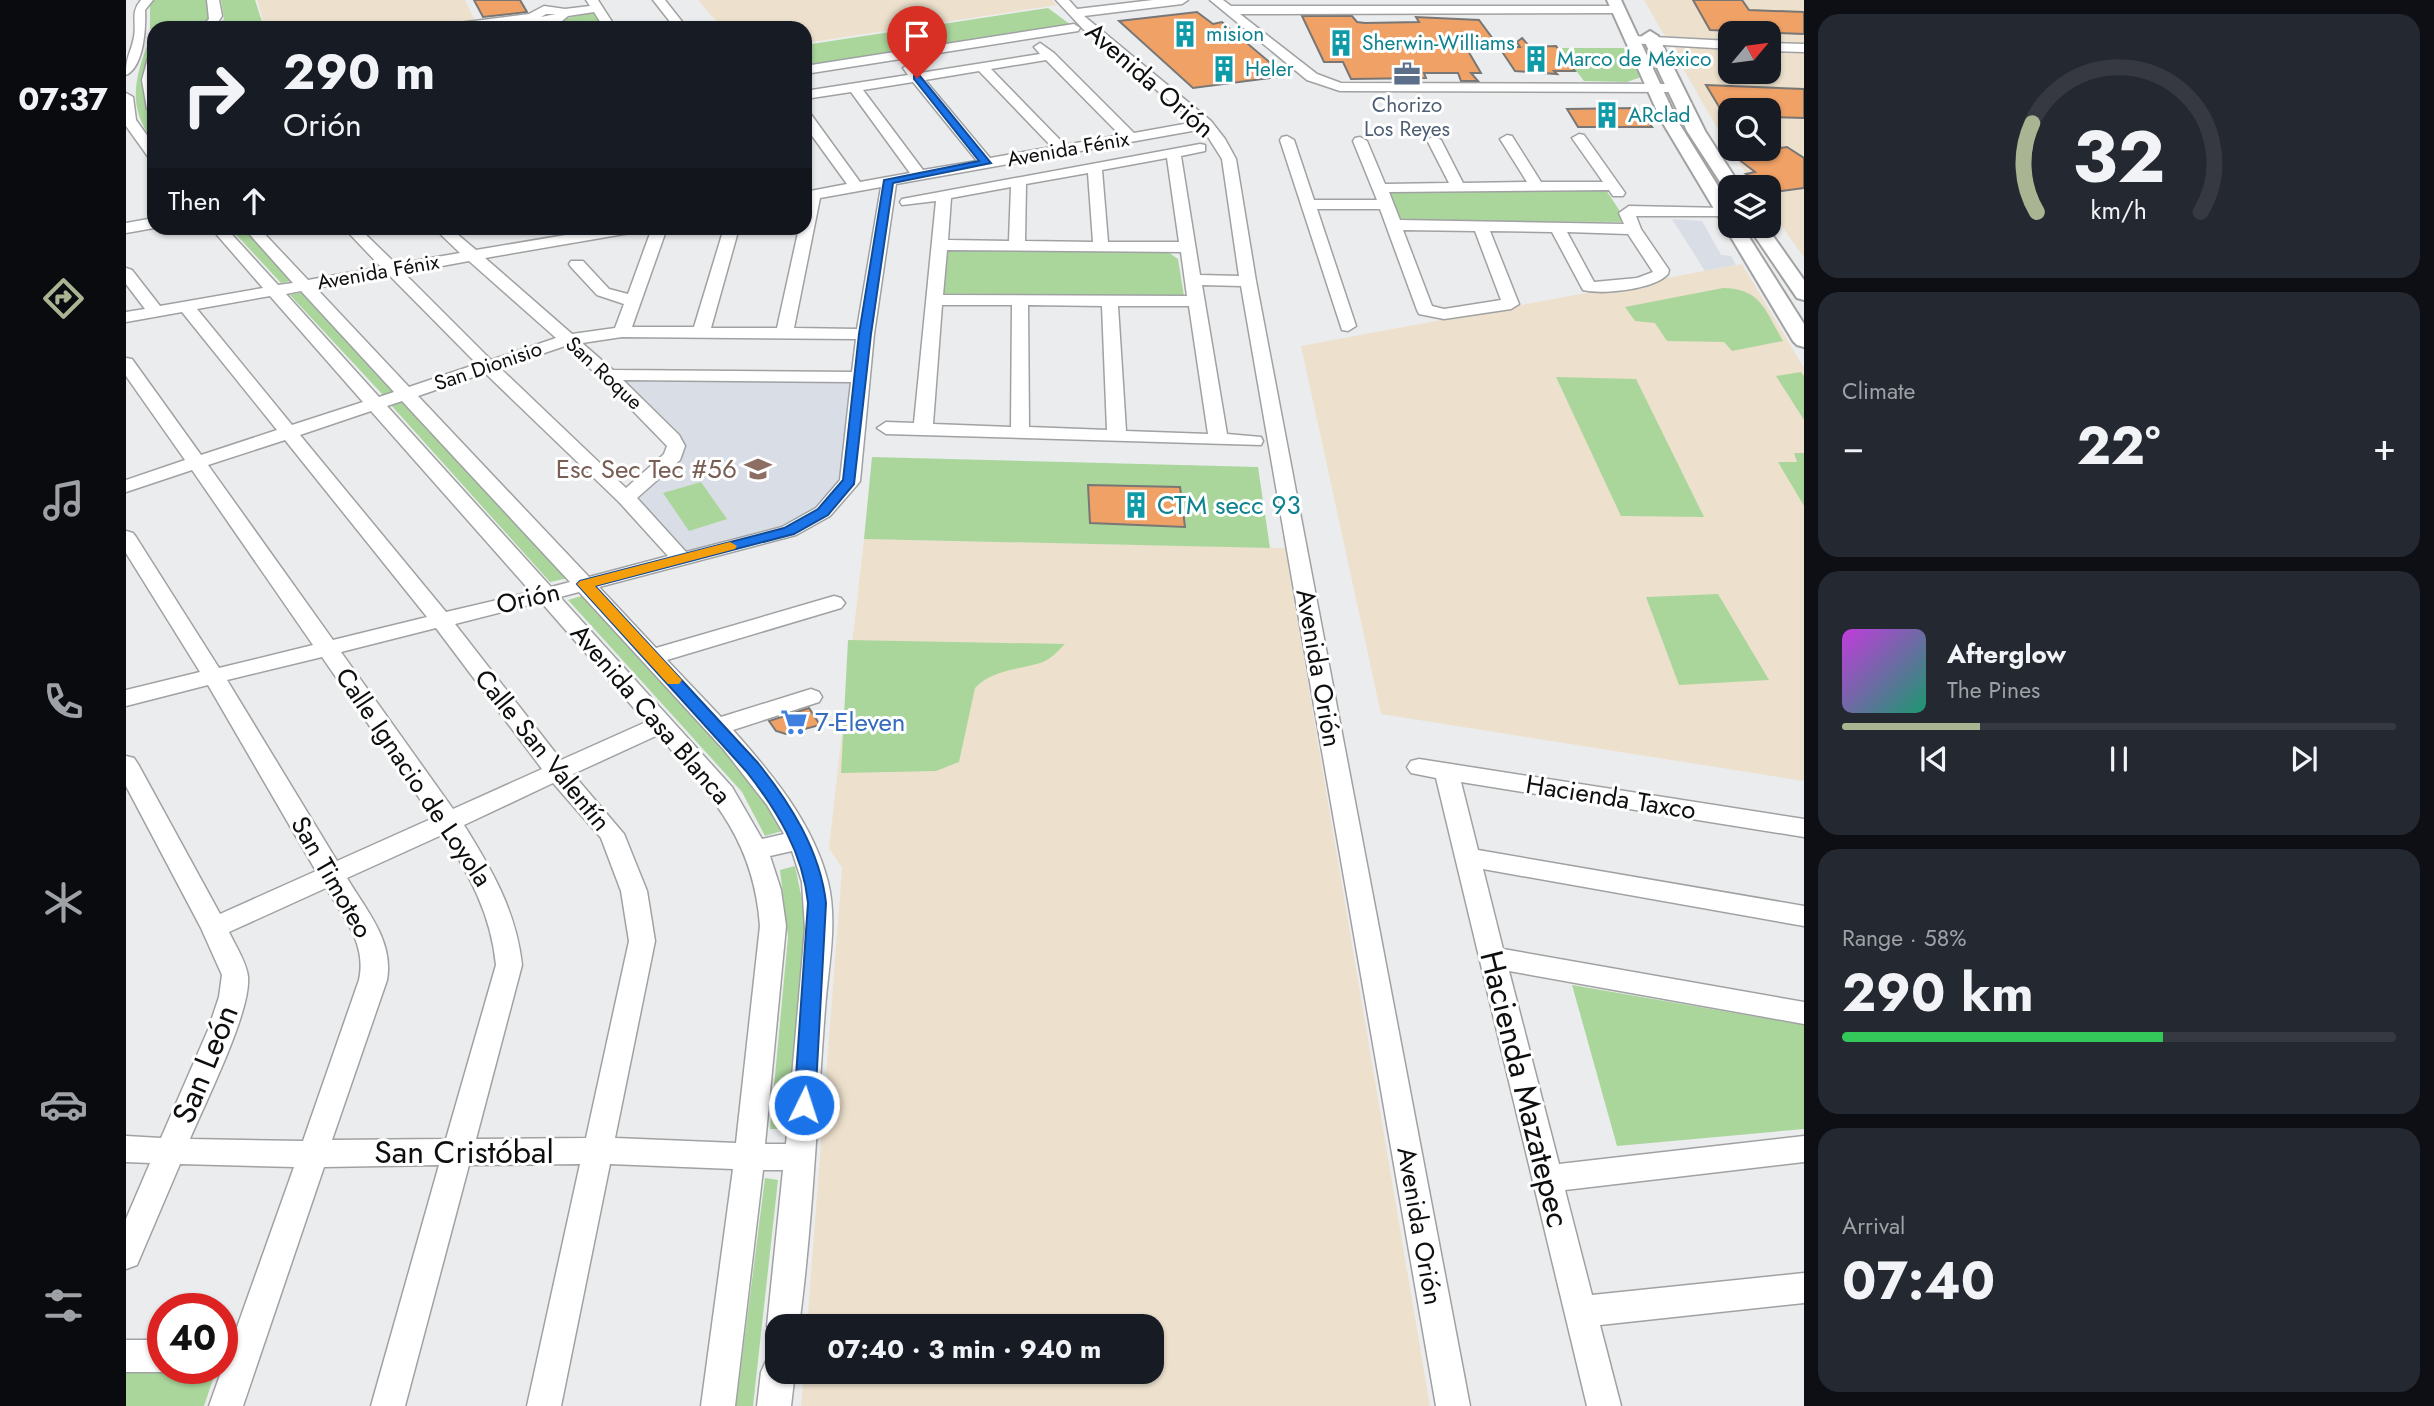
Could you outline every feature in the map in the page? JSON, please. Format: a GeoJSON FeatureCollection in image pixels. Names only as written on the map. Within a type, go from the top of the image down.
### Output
{"type":"FeatureCollection","features":[{"type":"Feature","properties":{"kind":"main road"},"geometry":{"type":"LineString","coordinates":[[1622,3],[1652,88],[1718,202]]}},
{"type":"Feature","properties":{"kind":"main road"},"geometry":{"type":"LineString","coordinates":[[1622,3],[1653,42],[1696,131],[1724,175]]}},
{"type":"Feature","properties":{"kind":"main road"},"geometry":{"type":"LineString","coordinates":[[1740,238],[1804,341]]}},
{"type":"Feature","properties":{"kind":"main road"},"geometry":{"type":"LineString","coordinates":[[1765,238],[1804,294]]}},
{"type":"Feature","properties":{"kind":"street"},"geometry":{"type":"LineString","coordinates":[[126,71],[140,31],[139,10],[147,0]]}},
{"type":"Feature","properties":{"kind":"street"},"geometry":{"type":"LineString","coordinates":[[213,0],[216,16],[214,21]]}},
{"type":"Feature","properties":{"kind":"street"},"geometry":{"type":"LineString","coordinates":[[659,0],[676,21]]}},
{"type":"Feature","properties":{"kind":"street"},"geometry":{"type":"LineString","coordinates":[[812,69],[1028,35],[1070,13],[1182,0]]}},
{"type":"Feature","properties":{"kind":"street"},"geometry":{"type":"LineString","coordinates":[[1216,0],[1312,77],[1330,85],[1354,88],[1676,88]]}},
{"type":"Feature","properties":{"kind":"street"},"geometry":{"type":"LineString","coordinates":[[1229,10],[1622,3]]}},
{"type":"Feature","properties":{"kind":"street"},"geometry":{"type":"LineString","coordinates":[[514,21],[537,16],[557,19],[556,8],[595,4],[606,21]]}},
{"type":"Feature","properties":{"kind":"street","name":"Avenida Orión"},"geometry":{"type":"LineString","coordinates":[[1070,13],[1206,124],[1229,159],[1247,276],[1453,1406]]}},
{"type":"Feature","properties":{"kind":"street"},"geometry":{"type":"LineString","coordinates":[[126,28],[147,34]]}},
{"type":"Feature","properties":{"kind":"street"},"geometry":{"type":"LineString","coordinates":[[126,37],[140,31]]}},
{"type":"Feature","properties":{"kind":"street"},"geometry":{"type":"LineString","coordinates":[[1028,35],[1131,138]]}},
{"type":"Feature","properties":{"kind":"street"},"geometry":{"type":"LineString","coordinates":[[1633,40],[1718,44]]}},
{"type":"Feature","properties":{"kind":"street"},"geometry":{"type":"LineString","coordinates":[[1782,47],[1804,48]]}},
{"type":"Feature","properties":{"kind":"street"},"geometry":{"type":"LineString","coordinates":[[898,55],[986,163]]}},
{"type":"Feature","properties":{"kind":"street"},"geometry":{"type":"LineString","coordinates":[[812,94],[1050,56]]}},
{"type":"Feature","properties":{"kind":"street"},"geometry":{"type":"LineString","coordinates":[[982,67],[1062,150]]}},
{"type":"Feature","properties":{"kind":"street"},"geometry":{"type":"LineString","coordinates":[[854,87],[919,175]]}},
{"type":"Feature","properties":{"kind":"street"},"geometry":{"type":"LineString","coordinates":[[126,97],[129,120],[147,145]]}},
{"type":"Feature","properties":{"kind":"street","name":"Avenida Fénix"},"geometry":{"type":"LineString","coordinates":[[812,194],[1206,124]]}},
{"type":"Feature","properties":{"kind":"street"},"geometry":{"type":"LineString","coordinates":[[812,126],[856,187]]}},
{"type":"Feature","properties":{"kind":"street"},"geometry":{"type":"LineString","coordinates":[[1557,228],[1589,287],[1654,279],[1660,274],[1661,270],[1633,229],[1627,205],[1579,138]]}},
{"type":"Feature","properties":{"kind":"street"},"geometry":{"type":"LineString","coordinates":[[1507,139],[1537,187]]}},
{"type":"Feature","properties":{"kind":"street"},"geometry":{"type":"LineString","coordinates":[[1287,140],[1348,326]]}},
{"type":"Feature","properties":{"kind":"street"},"geometry":{"type":"LineString","coordinates":[[1434,140],[1458,187]]}},
{"type":"Feature","properties":{"kind":"street"},"geometry":{"type":"LineString","coordinates":[[1360,141],[1380,188],[1384,205],[1396,225],[1425,310],[1444,314],[1511,304],[1480,225]]}},
{"type":"Feature","properties":{"kind":"street"},"geometry":{"type":"LineString","coordinates":[[907,202],[1200,148]]}},
{"type":"Feature","properties":{"kind":"street"},"geometry":{"type":"LineString","coordinates":[[1173,153],[1218,439]]}},
{"type":"Feature","properties":{"kind":"street"},"geometry":{"type":"LineString","coordinates":[[1095,168],[1101,247]]}},
{"type":"Feature","properties":{"kind":"street"},"geometry":{"type":"LineString","coordinates":[[865,334],[889,180]]}},
{"type":"Feature","properties":{"kind":"street"},"geometry":{"type":"LineString","coordinates":[[1017,246],[1018,182]]}},
{"type":"Feature","properties":{"kind":"street"},"geometry":{"type":"LineString","coordinates":[[1380,188],[1612,186]]}},
{"type":"Feature","properties":{"kind":"street"},"geometry":{"type":"LineString","coordinates":[[923,429],[944,196]]}},
{"type":"Feature","properties":{"kind":"street"},"geometry":{"type":"LineString","coordinates":[[1308,204],[1384,205]]}},
{"type":"Feature","properties":{"kind":"street"},"geometry":{"type":"LineString","coordinates":[[1627,205],[1718,215]]}},
{"type":"Feature","properties":{"kind":"street"},"geometry":{"type":"LineString","coordinates":[[126,228],[147,224]]}},
{"type":"Feature","properties":{"kind":"street"},"geometry":{"type":"LineString","coordinates":[[1396,225],[1633,229]]}},
{"type":"Feature","properties":{"kind":"street","name":"Avenida Casa Blanca"},"geometry":{"type":"LineString","coordinates":[[225,235],[723,793],[755,850],[773,901],[773,926],[749,1158],[718,1406]]}},
{"type":"Feature","properties":{"kind":"street","name":"Avenida Casa Blanca"},"geometry":{"type":"LineString","coordinates":[[257,235],[717,727],[775,796],[799,840],[815,883],[817,923],[801,1157],[784,1314]]}},
{"type":"Feature","properties":{"kind":"street"},"geometry":{"type":"LineString","coordinates":[[358,235],[486,365],[626,498],[681,559]]}},
{"type":"Feature","properties":{"kind":"street","name":"San Roque"},"geometry":{"type":"LineString","coordinates":[[448,235],[608,374],[666,431],[676,446],[673,456],[626,498]]}},
{"type":"Feature","properties":{"kind":"street"},"geometry":{"type":"LineString","coordinates":[[553,235],[559,240]]}},
{"type":"Feature","properties":{"kind":"street","name":"Avenida Fénix"},"geometry":{"type":"LineString","coordinates":[[126,317],[589,235]]}},
{"type":"Feature","properties":{"kind":"street"},"geometry":{"type":"LineString","coordinates":[[622,332],[657,235]]}},
{"type":"Feature","properties":{"kind":"street"},"geometry":{"type":"LineString","coordinates":[[701,333],[731,235]]}},
{"type":"Feature","properties":{"kind":"street"},"geometry":{"type":"LineString","coordinates":[[784,334],[802,235]]}},
{"type":"Feature","properties":{"kind":"street"},"geometry":{"type":"LineString","coordinates":[[939,245],[1189,247]]}},
{"type":"Feature","properties":{"kind":"street"},"geometry":{"type":"LineString","coordinates":[[576,264],[603,292],[632,301]]}},
{"type":"Feature","properties":{"kind":"street"},"geometry":{"type":"LineString","coordinates":[[126,272],[156,312]]}},
{"type":"Feature","properties":{"kind":"street"},"geometry":{"type":"LineString","coordinates":[[1193,274],[1247,276]]}},
{"type":"Feature","properties":{"kind":"street"},"geometry":{"type":"LineString","coordinates":[[936,300],[1198,301]]}},
{"type":"Feature","properties":{"kind":"street"},"geometry":{"type":"LineString","coordinates":[[1020,301],[1020,433]]}},
{"type":"Feature","properties":{"kind":"street"},"geometry":{"type":"LineString","coordinates":[[1111,302],[1117,435]]}},
{"type":"Feature","properties":{"kind":"street","name":"Calle San Valentín"},"geometry":{"type":"LineString","coordinates":[[186,306],[440,619],[556,771],[612,834],[634,891],[642,941],[544,1406]]}},
{"type":"Feature","properties":{"kind":"street","name":"San Dionisio"},"geometry":{"type":"LineString","coordinates":[[126,486],[568,340],[622,332],[865,334]]}},
{"type":"Feature","properties":{"kind":"street","name":"Orión"},"geometry":{"type":"LineString","coordinates":[[126,698],[548,594],[789,531],[823,512],[850,481],[865,334]]}},
{"type":"Feature","properties":{"kind":"street","name":"Calle Ignacio de Loyola"},"geometry":{"type":"LineString","coordinates":[[126,363],[448,820],[495,898],[508,935],[509,965],[388,1406]]}},
{"type":"Feature","properties":{"kind":"street"},"geometry":{"type":"LineString","coordinates":[[608,374],[860,377]]}},
{"type":"Feature","properties":{"kind":"street"},"geometry":{"type":"LineString","coordinates":[[886,428],[1254,441]]}},
{"type":"Feature","properties":{"kind":"street","name":"San Timoteo"},"geometry":{"type":"LineString","coordinates":[[126,537],[332,873],[370,939],[377,961],[373,980],[314,1153],[238,1343]]}},
{"type":"Feature","properties":{"kind":"street"},"geometry":{"type":"LineString","coordinates":[[652,657],[834,603]]}},
{"type":"Feature","properties":{"kind":"street"},"geometry":{"type":"LineString","coordinates":[[717,727],[811,697]]}},
{"type":"Feature","properties":{"kind":"street"},"geometry":{"type":"LineString","coordinates":[[214,928],[662,724]]}},
{"type":"Feature","properties":{"kind":"street","name":"San León"},"geometry":{"type":"LineString","coordinates":[[126,764],[214,928],[235,975],[233,997],[222,1030],[126,1255]]}},
{"type":"Feature","properties":{"kind":"street","name":"Hacienda Taxco"},"geometry":{"type":"LineString","coordinates":[[1432,769],[1804,828]]}},
{"type":"Feature","properties":{"kind":"street","name":"Hacienda Mazatepec"},"geometry":{"type":"LineString","coordinates":[[1432,769],[1467,857],[1604,1406]]}},
{"type":"Feature","properties":{"kind":"street"},"geometry":{"type":"LineString","coordinates":[[755,850],[799,840]]}},
{"type":"Feature","properties":{"kind":"street"},"geometry":{"type":"LineString","coordinates":[[1467,857],[1804,916]]}},
{"type":"Feature","properties":{"kind":"street"},"geometry":{"type":"LineString","coordinates":[[1492,957],[1804,1013]]}},
{"type":"Feature","properties":{"kind":"street","name":"San Cristóbal"},"geometry":{"type":"LineString","coordinates":[[126,1149],[314,1153],[598,1151],[749,1158],[801,1157]]}},
{"type":"Feature","properties":{"kind":"street"},"geometry":{"type":"LineString","coordinates":[[1547,1179],[1804,1149]]}},
{"type":"Feature","properties":{"kind":"street"},"geometry":{"type":"LineString","coordinates":[[1580,1312],[1804,1288]]}},
{"type":"Feature","properties":{"kind":"street"},"geometry":{"type":"LineString","coordinates":[[126,1356],[147,1356]]}},
{"type":"Feature","properties":{"kind":"street","name":"San Timoteo"},"geometry":{"type":"LineString","coordinates":[[226,1406],[229,1384]]}},
{"type":"Feature","properties":{"kind":"street"},"geometry":{"type":"LineString","coordinates":[[774,1406],[777,1384]]}},
{"type":"Feature","properties":{"kind":"shaded area"},"geometry":{"type":"Polygon","coordinates":[[[257,0],[465,0],[475,21],[263,21],[257,0]]]}},
{"type":"Feature","properties":{"kind":"shaded area"},"geometry":{"type":"Polygon","coordinates":[[[698,0],[1052,0],[1057,5],[812,42],[812,21],[716,21],[698,0]]]}},
{"type":"Feature","properties":{"kind":"shaded area"},"geometry":{"type":"Polygon","coordinates":[[[1644,0],[1804,0],[1804,258],[1781,225],[1781,175],[1747,175],[1737,161],[1781,161],[1781,98],[1718,98],[1718,130],[1644,0]]]}},
{"type":"Feature","properties":{"kind":"shaded area"},"geometry":{"type":"Polygon","coordinates":[[[1672,219],[1702,221],[1721,255],[1731,256],[1736,265],[1705,271],[1672,219]]]}},
{"type":"Feature","properties":{"kind":"shaded area"},"geometry":{"type":"Polygon","coordinates":[[[1742,264],[1804,368],[1804,781],[1381,714],[1301,346],[1742,264]]]}},
{"type":"Feature","properties":{"kind":"shaded area","name":"Esc Sec Tec #56"},"geometry":{"type":"Polygon","coordinates":[[[621,380],[854,381],[848,480],[810,518],[686,551],[636,497],[680,459],[677,431],[621,380]]]}},
{"type":"Feature","properties":{"kind":"shaded area"},"geometry":{"type":"Polygon","coordinates":[[[864,539],[1285,548],[1430,1406],[801,1406],[803,1384],[1164,1384],[1164,1314],[808,1314],[842,868],[829,848],[864,539]]]}},
{"type":"Feature","properties":{"kind":"green space"},"geometry":{"type":"Polygon","coordinates":[[[209,0],[211,21],[150,21],[150,2],[209,0]]]}},
{"type":"Feature","properties":{"kind":"green space"},"geometry":{"type":"Polygon","coordinates":[[[221,0],[255,0],[262,21],[222,21],[221,0]]]}},
{"type":"Feature","properties":{"kind":"green space"},"geometry":{"type":"Polygon","coordinates":[[[1048,8],[1071,25],[812,66],[812,44],[1048,8]]]}},
{"type":"Feature","properties":{"kind":"green space"},"geometry":{"type":"Polygon","coordinates":[[[595,11],[601,21],[557,21],[595,11]]]}},
{"type":"Feature","properties":{"kind":"green space"},"geometry":{"type":"Polygon","coordinates":[[[147,46],[144,84],[147,132],[136,104],[140,66],[147,46]]]}},
{"type":"Feature","properties":{"kind":"green space"},"geometry":{"type":"Polygon","coordinates":[[[1559,48],[1624,48],[1641,77],[1627,82],[1584,81],[1559,48]]]}},
{"type":"Feature","properties":{"kind":"green space"},"geometry":{"type":"Polygon","coordinates":[[[1388,190],[1606,190],[1627,222],[1401,221],[1388,190]]]}},
{"type":"Feature","properties":{"kind":"green space"},"geometry":{"type":"Polygon","coordinates":[[[236,235],[251,235],[292,281],[281,283],[236,235]]]}},
{"type":"Feature","properties":{"kind":"green space"},"geometry":{"type":"Polygon","coordinates":[[[945,249],[1168,252],[1178,259],[1184,296],[1179,299],[942,295],[945,249]]]}},
{"type":"Feature","properties":{"kind":"green space"},"geometry":{"type":"Polygon","coordinates":[[[1723,288],[1736,289],[1754,297],[1767,311],[1783,341],[1732,351],[1724,342],[1667,341],[1655,323],[1635,321],[1625,307],[1723,288]]]}},
{"type":"Feature","properties":{"kind":"green space"},"geometry":{"type":"Polygon","coordinates":[[[304,292],[395,391],[383,395],[290,295],[304,292]]]}},
{"type":"Feature","properties":{"kind":"green space"},"geometry":{"type":"Polygon","coordinates":[[[1801,372],[1804,376],[1804,420],[1776,376],[1801,372]]]}},
{"type":"Feature","properties":{"kind":"green space"},"geometry":{"type":"Polygon","coordinates":[[[1556,377],[1636,379],[1704,517],[1621,516],[1556,377]]]}},
{"type":"Feature","properties":{"kind":"green space"},"geometry":{"type":"Polygon","coordinates":[[[404,400],[568,578],[550,582],[390,404],[404,400]]]}},
{"type":"Feature","properties":{"kind":"green space"},"geometry":{"type":"Polygon","coordinates":[[[1794,453],[1804,453],[1804,506],[1778,462],[1797,462],[1794,453]]]}},
{"type":"Feature","properties":{"kind":"green space"},"geometry":{"type":"Polygon","coordinates":[[[872,457],[1258,467],[1270,548],[864,539],[872,457]]]}},
{"type":"Feature","properties":{"kind":"green space"},"geometry":{"type":"Polygon","coordinates":[[[701,482],[727,519],[689,531],[663,493],[701,482]]]}},
{"type":"Feature","properties":{"kind":"green space"},"geometry":{"type":"Polygon","coordinates":[[[1718,594],[1769,680],[1679,685],[1646,597],[1718,594]]]}},
{"type":"Feature","properties":{"kind":"green space"},"geometry":{"type":"Polygon","coordinates":[[[585,595],[745,771],[782,831],[765,836],[742,792],[568,600],[585,595]]]}},
{"type":"Feature","properties":{"kind":"green space"},"geometry":{"type":"Polygon","coordinates":[[[848,640],[1065,644],[1046,661],[990,677],[975,688],[959,762],[936,771],[841,773],[848,640]]]}},
{"type":"Feature","properties":{"kind":"green space"},"geometry":{"type":"Polygon","coordinates":[[[795,866],[806,919],[787,1129],[770,1129],[788,937],[780,870],[795,866]]]}},
{"type":"Feature","properties":{"kind":"green space"},"geometry":{"type":"Polygon","coordinates":[[[1572,985],[1804,1025],[1804,1129],[1617,1146],[1572,985]]]}},
{"type":"Feature","properties":{"kind":"green space"},"geometry":{"type":"Polygon","coordinates":[[[765,1178],[778,1180],[753,1406],[736,1406],[765,1178]]]}},
{"type":"Feature","properties":{"kind":"green space"},"geometry":{"type":"Polygon","coordinates":[[[126,1368],[147,1368],[147,1384],[211,1384],[204,1406],[126,1406],[126,1368]]]}},
{"type":"Feature","properties":{"kind":"building"},"geometry":{"type":"Polygon","coordinates":[[[474,0],[520,0],[527,12],[483,17],[474,0]]]}},
{"type":"Feature","properties":{"kind":"building"},"geometry":{"type":"Polygon","coordinates":[[[1693,0],[1742,0],[1749,10],[1804,12],[1804,34],[1782,33],[1782,21],[1718,21],[1718,30],[1710,30],[1693,0]]]}},
{"type":"Feature","properties":{"kind":"building"},"geometry":{"type":"Polygon","coordinates":[[[1197,12],[1213,24],[1222,22],[1286,76],[1193,88],[1119,21],[1197,12]]]}},
{"type":"Feature","properties":{"kind":"building"},"geometry":{"type":"Polygon","coordinates":[[[1302,16],[1352,16],[1357,22],[1365,23],[1419,22],[1416,17],[1479,20],[1496,43],[1464,44],[1481,73],[1471,73],[1478,81],[1461,81],[1458,73],[1424,73],[1426,78],[1351,79],[1343,62],[1324,62],[1302,16]]]}},
{"type":"Feature","properties":{"kind":"building","name":"Marco de México"},"geometry":{"type":"Polygon","coordinates":[[[1522,38],[1530,47],[1556,46],[1575,71],[1554,71],[1557,74],[1515,71],[1499,47],[1520,47],[1517,42],[1522,38]]]}},
{"type":"Feature","properties":{"kind":"building"},"geometry":{"type":"Polygon","coordinates":[[[1706,85],[1804,89],[1804,118],[1781,117],[1781,98],[1718,98],[1718,105],[1706,85]]]}},
{"type":"Feature","properties":{"kind":"building","name":"ARclad"},"geometry":{"type":"Polygon","coordinates":[[[1637,108],[1652,127],[1578,127],[1567,109],[1637,108]]]}},
{"type":"Feature","properties":{"kind":"building"},"geometry":{"type":"Polygon","coordinates":[[[1787,147],[1804,158],[1804,188],[1781,191],[1781,175],[1746,174],[1755,172],[1741,161],[1781,161],[1781,148],[1787,147]]]}},
{"type":"Feature","properties":{"kind":"building","name":"CTM secc 93"},"geometry":{"type":"Polygon","coordinates":[[[1088,485],[1180,487],[1185,527],[1090,523],[1088,485]]]}},
{"type":"Feature","properties":{"kind":"building","name":"7-Eleven"},"geometry":{"type":"Polygon","coordinates":[[[809,708],[820,725],[786,734],[776,731],[769,721],[809,708]]]}},
{"type":"Feature","properties":{"kind":"slow traffic"},"geometry":{"type":"LineString","coordinates":[[674,680],[585,584],[730,546]]}},
{"type":"Feature","properties":{"kind":"place","name":"mision"},"geometry":{"type":"Point","coordinates":[1185,34]}},
{"type":"Feature","properties":{"kind":"place","name":"Sherwin-Williams"},"geometry":{"type":"Point","coordinates":[1341,43]}},
{"type":"Feature","properties":{"kind":"place","name":"Marco de México"},"geometry":{"type":"Point","coordinates":[1536,59]}},
{"type":"Feature","properties":{"kind":"place","name":"Heler"},"geometry":{"type":"Point","coordinates":[1224,69]}},
{"type":"Feature","properties":{"kind":"place","name":"Chorizo Los Reyes"},"geometry":{"type":"Point","coordinates":[1407,74]}},
{"type":"Feature","properties":{"kind":"place","name":"ARclad"},"geometry":{"type":"Point","coordinates":[1607,115]}},
{"type":"Feature","properties":{"kind":"place","name":"Esc Sec Tec #56"},"geometry":{"type":"Point","coordinates":[758,469]}},
{"type":"Feature","properties":{"kind":"place","name":"CTM secc 93"},"geometry":{"type":"Point","coordinates":[1136,505]}},
{"type":"Feature","properties":{"kind":"place","name":"7-Eleven"},"geometry":{"type":"Point","coordinates":[794,722]}},
{"type":"Feature","properties":{"kind":"route"},"geometry":{"type":"LineString","coordinates":[[804,1105],[817,903],[815,883],[799,840],[775,796],[752,767],[585,584],[789,531],[823,512],[850,481],[865,334],[889,180],[986,163],[917,78]]}}]}
